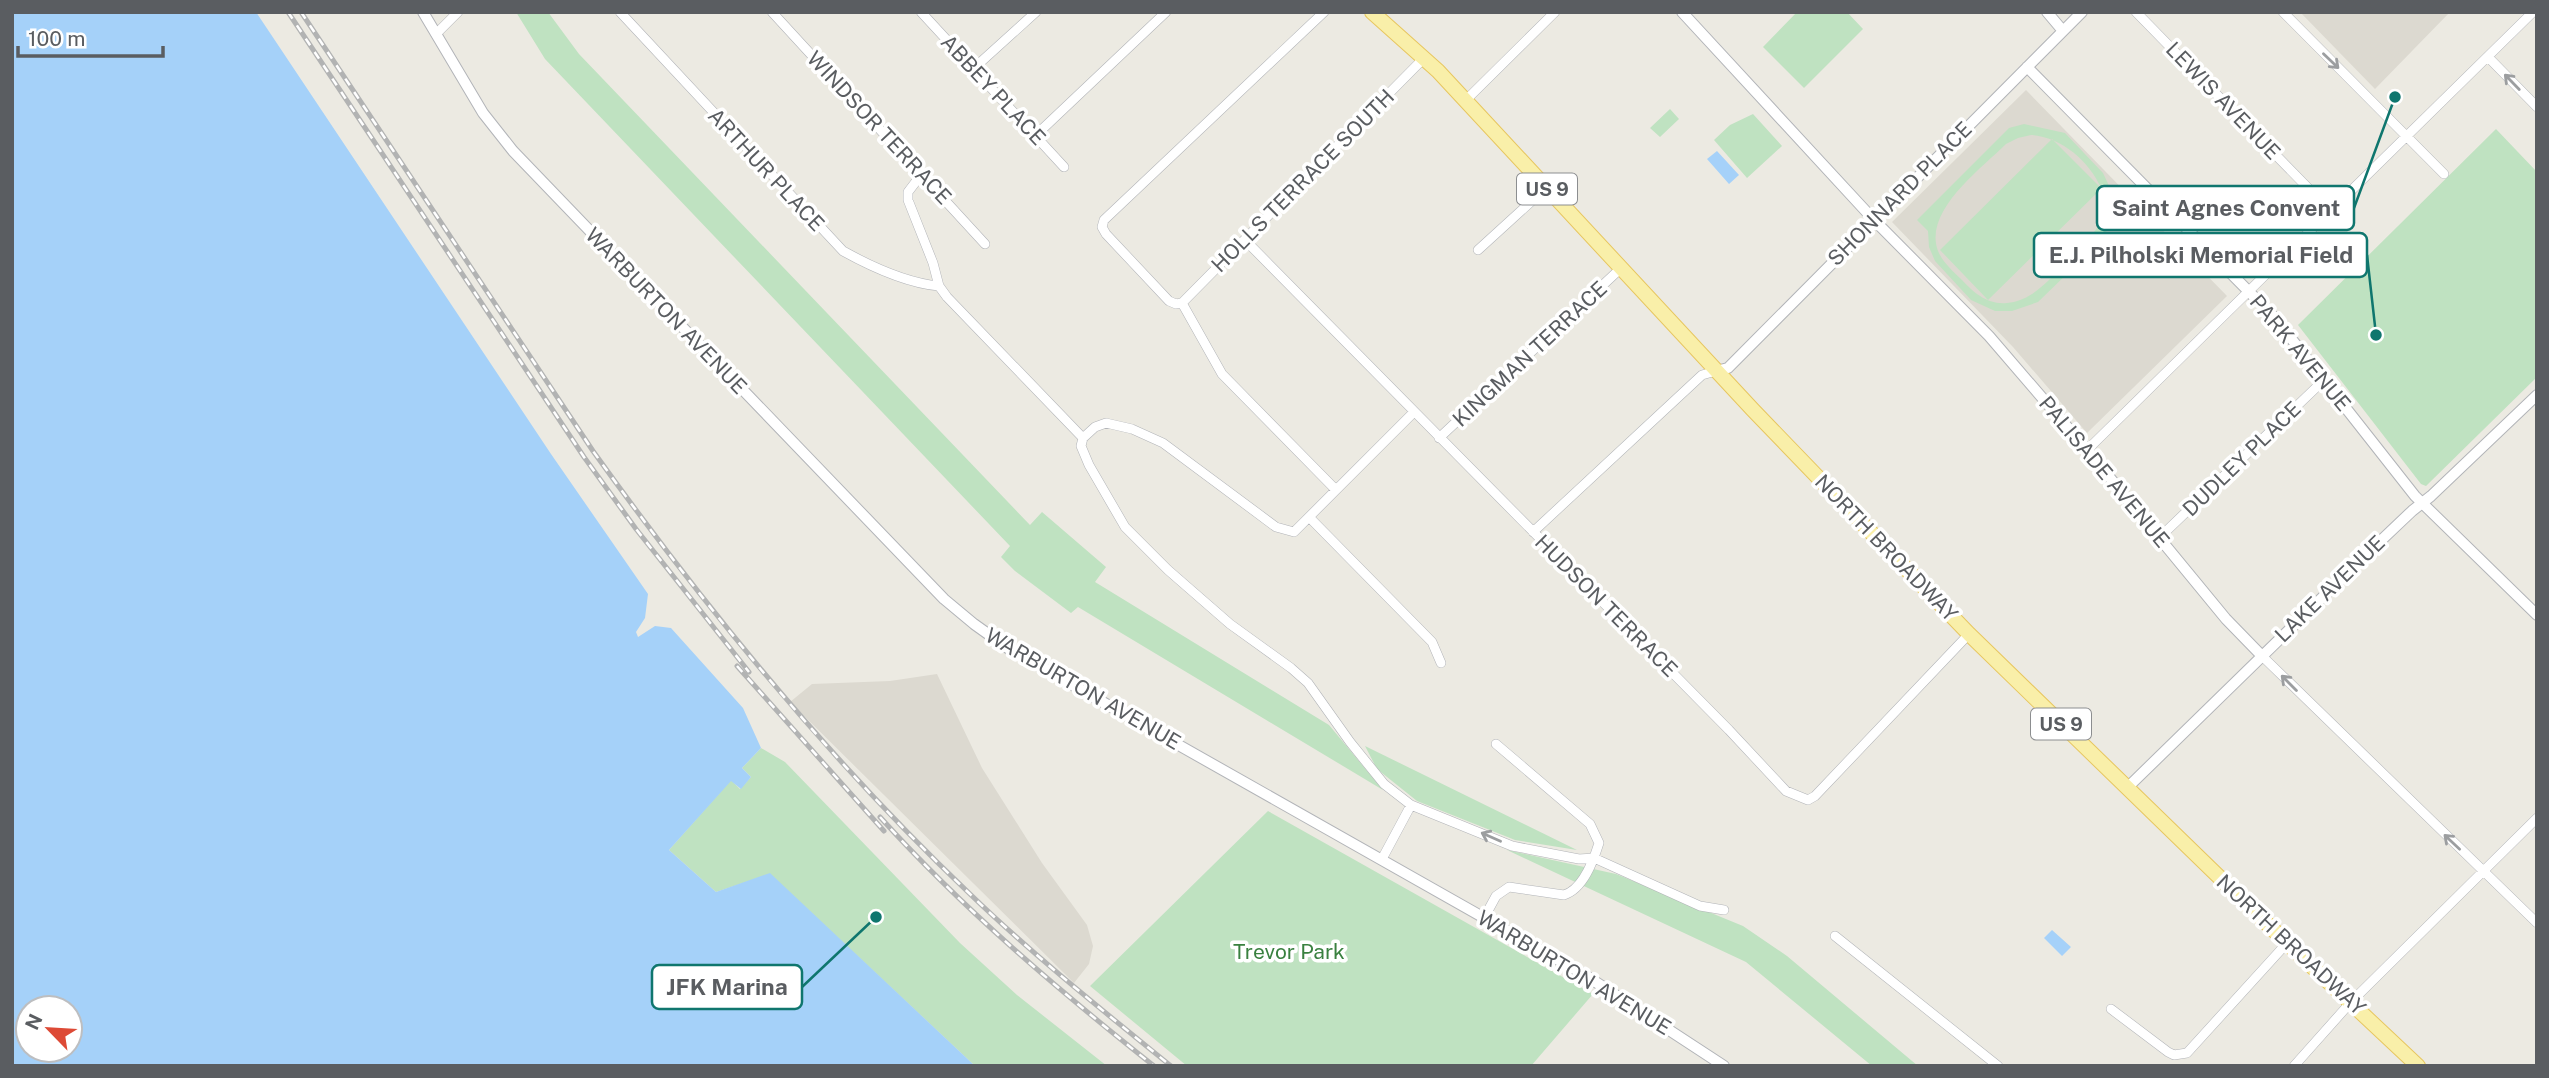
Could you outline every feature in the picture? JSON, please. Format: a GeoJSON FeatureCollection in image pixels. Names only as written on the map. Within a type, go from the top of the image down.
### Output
{"type":"FeatureCollection","features":[{"type":"Feature","properties":{"kind":"main road","name":"NORTH BROADWAY"},"geometry":{"type":"LineString","coordinates":[[1373,12],[1424,58],[1620,270],[1969,634],[2287,943],[2418,1066]]}},
{"type":"Feature","properties":{"kind":"street","name":"WARBURTON AVENUE"},"geometry":{"type":"LineString","coordinates":[[423,12],[483,113],[513,151],[944,599],[974,625],[1009,649],[1585,975],[1724,1066]]}},
{"type":"Feature","properties":{"kind":"street"},"geometry":{"type":"LineString","coordinates":[[436,34],[458,12]]}},
{"type":"Feature","properties":{"kind":"street","name":"ARTHUR PLACE"},"geometry":{"type":"LineString","coordinates":[[620,12],[843,251],[861,261],[920,284],[939,286]]}},
{"type":"Feature","properties":{"kind":"street","name":"WINDSOR TERRACE"},"geometry":{"type":"LineString","coordinates":[[772,12],[985,244]]}},
{"type":"Feature","properties":{"kind":"street","name":"ABBEY PLACE"},"geometry":{"type":"LineString","coordinates":[[921,12],[1064,167]]}},
{"type":"Feature","properties":{"kind":"street"},"geometry":{"type":"LineString","coordinates":[[973,69],[1036,12]]}},
{"type":"Feature","properties":{"kind":"street"},"geometry":{"type":"LineString","coordinates":[[1035,136],[1166,12]]}},
{"type":"Feature","properties":{"kind":"street"},"geometry":{"type":"LineString","coordinates":[[1324,12],[1112,211],[1102,227],[1169,301],[1182,303],[1222,374],[1336,489]]}},
{"type":"Feature","properties":{"kind":"street"},"geometry":{"type":"LineString","coordinates":[[1465,101],[1555,12]]}},
{"type":"Feature","properties":{"kind":"street","name":"PALISADE AVENUE"},"geometry":{"type":"LineString","coordinates":[[1682,12],[1874,220],[1989,336],[2226,619],[2537,923]]}},
{"type":"Feature","properties":{"kind":"street"},"geometry":{"type":"LineString","coordinates":[[2046,12],[2063,31]]}},
{"type":"Feature","properties":{"kind":"street","name":"SHONNARD PLACE"},"geometry":{"type":"LineString","coordinates":[[1716,371],[1728,368],[2082,12]]}},
{"type":"Feature","properties":{"kind":"street","name":"LEWIS AVENUE"},"geometry":{"type":"LineString","coordinates":[[2136,12],[2310,190]]}},
{"type":"Feature","properties":{"kind":"street"},"geometry":{"type":"LineString","coordinates":[[2283,12],[2444,174]]}},
{"type":"Feature","properties":{"kind":"street"},"geometry":{"type":"LineString","coordinates":[[2087,450],[2533,12]]}},
{"type":"Feature","properties":{"kind":"street"},"geometry":{"type":"LineString","coordinates":[[2488,57],[2537,107]]}},
{"type":"Feature","properties":{"kind":"street","name":"HOLLS TERRACE SOUTH"},"geometry":{"type":"LineString","coordinates":[[1182,303],[1424,58]]}},
{"type":"Feature","properties":{"kind":"street","name":"PARK AVENUE"},"geometry":{"type":"LineString","coordinates":[[2027,68],[2275,318],[2422,504],[2537,615]]}},
{"type":"Feature","properties":{"kind":"street"},"geometry":{"type":"LineString","coordinates":[[921,175],[908,192],[908,200],[933,263],[939,286],[1083,438]]}},
{"type":"Feature","properties":{"kind":"street"},"geometry":{"type":"LineString","coordinates":[[1478,250],[1546,188]]}},
{"type":"Feature","properties":{"kind":"street","name":"HUDSON TERRACE"},"geometry":{"type":"LineString","coordinates":[[1245,240],[1730,730],[1786,791],[1808,800],[1969,634]]}},
{"type":"Feature","properties":{"kind":"street","name":"KINGMAN TERRACE"},"geometry":{"type":"LineString","coordinates":[[1439,438],[1620,270]]}},
{"type":"Feature","properties":{"kind":"street"},"geometry":{"type":"LineString","coordinates":[[1533,532],[1702,374],[1716,371]]}},
{"type":"Feature","properties":{"kind":"street","name":"DUDLEY PLACE"},"geometry":{"type":"LineString","coordinates":[[2159,538],[2325,380]]}},
{"type":"Feature","properties":{"kind":"street","name":"LAKE AVENUE"},"geometry":{"type":"LineString","coordinates":[[2127,788],[2537,395]]}},
{"type":"Feature","properties":{"kind":"street"},"geometry":{"type":"LineString","coordinates":[[1414,412],[1294,532],[1276,527],[1175,450],[1115,424],[1106,423],[1095,427],[1083,438],[1081,446],[1125,527],[1168,570],[1230,624],[1292,668],[1308,683],[1374,773],[1411,805],[1512,846],[1579,859],[1594,858],[1700,906],[1724,910]]}},
{"type":"Feature","properties":{"kind":"street"},"geometry":{"type":"LineString","coordinates":[[1309,517],[1432,642],[1441,663]]}},
{"type":"Feature","properties":{"kind":"street"},"geometry":{"type":"LineString","coordinates":[[1484,918],[1496,896],[1509,887],[1564,895],[1571,893],[1594,858],[1599,843],[1590,824],[1496,744]]}},
{"type":"Feature","properties":{"kind":"street"},"geometry":{"type":"LineString","coordinates":[[1382,859],[1411,805]]}},
{"type":"Feature","properties":{"kind":"street"},"geometry":{"type":"LineString","coordinates":[[2294,1066],[2351,1002],[2537,818]]}},
{"type":"Feature","properties":{"kind":"street"},"geometry":{"type":"LineString","coordinates":[[1835,936],[1998,1066]]}},
{"type":"Feature","properties":{"kind":"street"},"geometry":{"type":"LineString","coordinates":[[2112,1009],[2168,1052],[2174,1055],[2186,1053],[2287,943]]}},
{"type":"Feature","properties":{"kind":"shaded area"},"geometry":{"type":"Polygon","coordinates":[[[2300,12],[2450,12],[2375,89],[2300,12]]]}},
{"type":"Feature","properties":{"kind":"shaded area"},"geometry":{"type":"Polygon","coordinates":[[[2026,90],[2227,296],[2087,433],[2013,347],[1892,222],[2026,90]]]}},
{"type":"Feature","properties":{"kind":"shaded area"},"geometry":{"type":"Polygon","coordinates":[[[937,674],[982,768],[1042,863],[1087,925],[1093,946],[1089,964],[1074,983],[790,702],[812,684],[890,681],[937,674]]]}},
{"type":"Feature","properties":{"kind":"green space"},"geometry":{"type":"Polygon","coordinates":[[[516,12],[548,12],[579,54],[1030,525],[1042,512],[1106,567],[1095,582],[1329,725],[1383,790],[1078,607],[1071,613],[1015,571],[1001,557],[1010,546],[545,59],[516,12]]]}},
{"type":"Feature","properties":{"kind":"green space"},"geometry":{"type":"Polygon","coordinates":[[[1797,12],[1847,12],[1863,29],[1804,88],[1763,47],[1797,12]]]}},
{"type":"Feature","properties":{"kind":"green space"},"geometry":{"type":"Polygon","coordinates":[[[1670,109],[1679,119],[1660,137],[1650,128],[1670,109]]]}},
{"type":"Feature","properties":{"kind":"green space"},"geometry":{"type":"Polygon","coordinates":[[[1753,114],[1782,146],[1747,178],[1714,140],[1730,125],[1753,114]]]}},
{"type":"Feature","properties":{"kind":"green space"},"geometry":{"type":"Polygon","coordinates":[[[2024,124],[2065,133],[2103,173],[2111,190],[2111,219],[2104,238],[2038,302],[2012,311],[1995,311],[1971,300],[1935,261],[1929,247],[1928,231],[1917,220],[2009,128],[2024,124]],[[2031,135],[2006,144],[1957,192],[1939,221],[1936,236],[1940,255],[1971,289],[1988,300],[1940,250],[2051,140],[2031,135]],[[2054,141],[2101,188],[2081,160],[2054,141]],[[2101,189],[1988,300],[2014,302],[2032,294],[2048,281],[2098,227],[2104,212],[2101,189]]]}},
{"type":"Feature","properties":{"kind":"green space"},"geometry":{"type":"Polygon","coordinates":[[[2496,129],[2537,172],[2537,377],[2426,486],[2421,484],[2298,325],[2496,129]]]}},
{"type":"Feature","properties":{"kind":"green space"},"geometry":{"type":"Polygon","coordinates":[[[1365,746],[1577,850],[1515,840],[1417,801],[1377,769],[1365,746]]]}},
{"type":"Feature","properties":{"kind":"green space"},"geometry":{"type":"Polygon","coordinates":[[[761,748],[785,762],[960,943],[1017,995],[1107,1066],[975,1066],[770,874],[716,892],[669,850],[731,780],[740,789],[751,777],[742,768],[761,748]]]}},
{"type":"Feature","properties":{"kind":"green space","name":"Trevor Park"},"geometry":{"type":"Polygon","coordinates":[[[1268,811],[1593,994],[1531,1066],[1187,1066],[1090,986],[1268,811]]]}},
{"type":"Feature","properties":{"kind":"green space"},"geometry":{"type":"Polygon","coordinates":[[[1507,850],[1616,874],[1743,926],[1787,956],[1918,1066],[1872,1066],[1746,962],[1507,850]]]}},
{"type":"Feature","properties":{"kind":"water"},"geometry":{"type":"Polygon","coordinates":[[[12,12],[256,12],[551,454],[648,594],[645,618],[636,632],[638,637],[655,626],[671,628],[743,708],[761,748],[742,768],[751,777],[741,789],[731,781],[669,850],[716,892],[770,873],[975,1066],[12,1066],[12,12]]]}},
{"type":"Feature","properties":{"kind":"water"},"geometry":{"type":"Polygon","coordinates":[[[1717,151],[1739,175],[1729,184],[1707,159],[1717,151]]]}},
{"type":"Feature","properties":{"kind":"water"},"geometry":{"type":"Polygon","coordinates":[[[2052,930],[2071,947],[2062,956],[2044,938],[2052,930]]]}},
{"type":"Feature","properties":{"kind":"railway"},"geometry":{"type":"LineString","coordinates":[[288,12],[584,457],[636,529],[749,672]]}},
{"type":"Feature","properties":{"kind":"railway"},"geometry":{"type":"LineString","coordinates":[[301,12],[593,451],[680,568],[771,681],[868,790],[970,894],[1043,960],[1171,1066]]}},
{"type":"Feature","properties":{"kind":"railway"},"geometry":{"type":"LineString","coordinates":[[737,666],[884,831]]}},
{"type":"Feature","properties":{"kind":"railway"},"geometry":{"type":"LineString","coordinates":[[880,817],[944,884],[1012,947],[1154,1066]]}},
{"type":"Feature","properties":{"kind":"place","name":"Saint Agnes Convent"},"geometry":{"type":"Point","coordinates":[2395,97]}},
{"type":"Feature","properties":{"kind":"place","name":"E.J. Pilholski Memorial Field"},"geometry":{"type":"Point","coordinates":[2376,335]}},
{"type":"Feature","properties":{"kind":"place","name":"JFK Marina"},"geometry":{"type":"Point","coordinates":[876,917]}}]}
